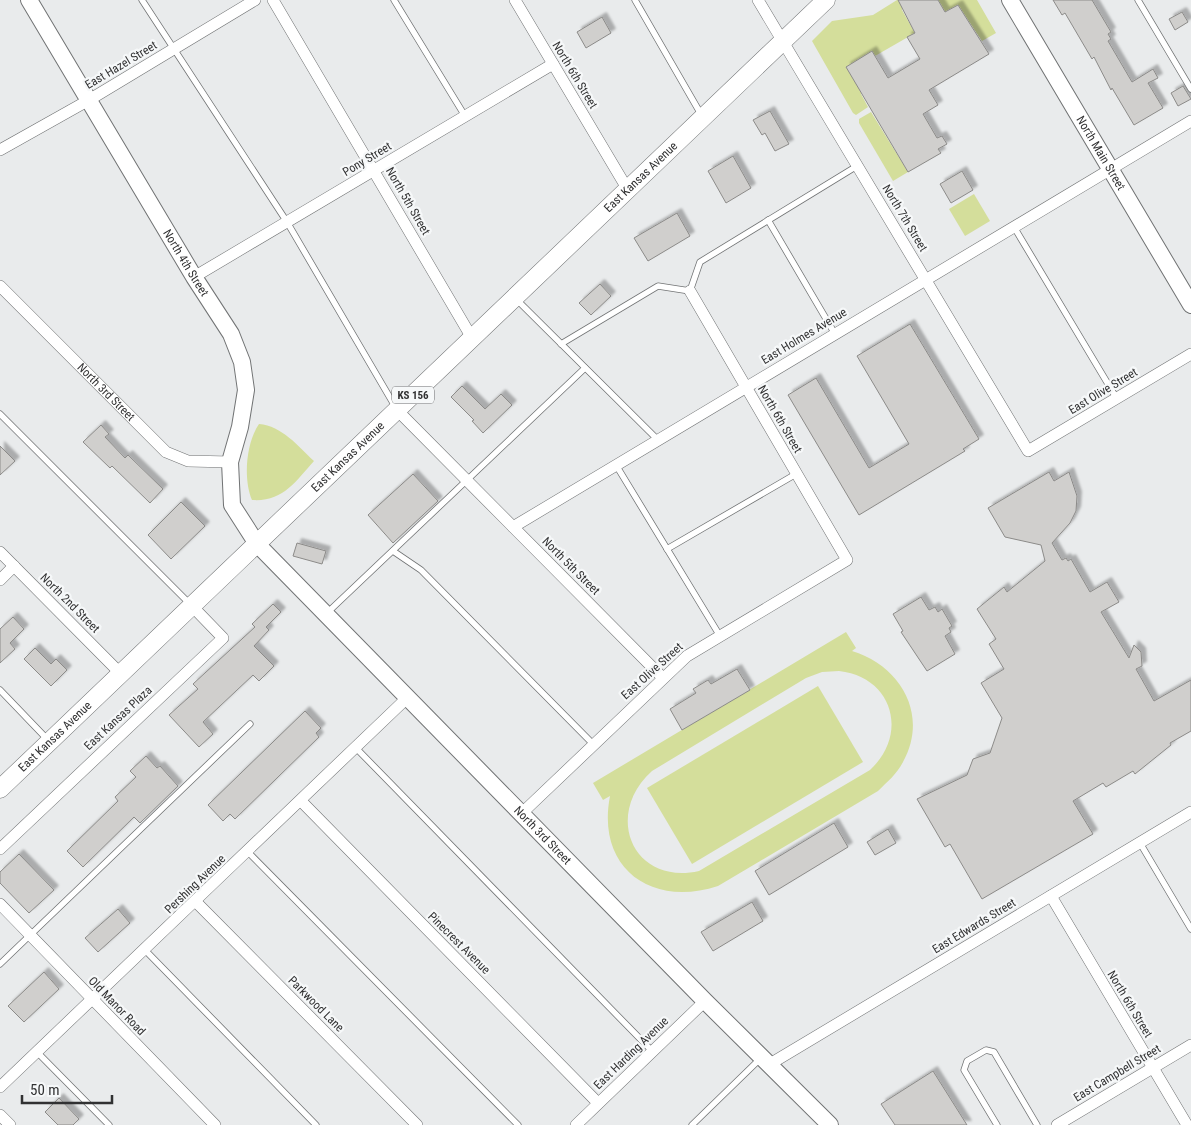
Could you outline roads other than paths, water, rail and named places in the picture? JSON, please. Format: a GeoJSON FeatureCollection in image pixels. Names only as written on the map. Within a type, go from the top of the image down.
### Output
{"type":"FeatureCollection","features":[{"type":"Feature","properties":{"kind":"main road","name":"North 4th Street"},"geometry":{"type":"LineString","coordinates":[[29,0],[194,277],[231,334],[242,362],[246,390],[240,427],[230,462],[232,505],[257,544]]}},
{"type":"Feature","properties":{"kind":"main road","name":"East Kansas Avenue"},"geometry":{"type":"LineString","coordinates":[[0,789],[826,0]]}},
{"type":"Feature","properties":{"kind":"main road","name":"North Main Street"},"geometry":{"type":"LineString","coordinates":[[1010,0],[1191,305]]}},
{"type":"Feature","properties":{"kind":"main road","name":"North 3rd Street"},"geometry":{"type":"LineString","coordinates":[[257,544],[705,1001],[766,1060],[825,1123]]}},
{"type":"Feature","properties":{"kind":"street","name":"East Hazel Street"},"geometry":{"type":"LineString","coordinates":[[0,150],[89,100],[255,0]]}},
{"type":"Feature","properties":{"kind":"street","name":"North 5th Street"},"geometry":{"type":"LineString","coordinates":[[273,0],[472,338]]}},
{"type":"Feature","properties":{"kind":"street","name":"North 6th Street"},"geometry":{"type":"LineString","coordinates":[[515,0],[628,190]]}},
{"type":"Feature","properties":{"kind":"street","name":"North 7th Street"},"geometry":{"type":"LineString","coordinates":[[758,0],[1028,451]]}},
{"type":"Feature","properties":{"kind":"street","name":"Pony Street"},"geometry":{"type":"LineString","coordinates":[[194,277],[553,64]]}},
{"type":"Feature","properties":{"kind":"street","name":"East Holmes Avenue"},"geometry":{"type":"LineString","coordinates":[[513,527],[1191,121]]}},
{"type":"Feature","properties":{"kind":"street","name":"North 3rd Street"},"geometry":{"type":"LineString","coordinates":[[0,286],[166,452],[188,461],[230,462]]}},
{"type":"Feature","properties":{"kind":"street","name":"North 6th Street"},"geometry":{"type":"LineString","coordinates":[[690,291],[847,560]]}},
{"type":"Feature","properties":{"kind":"street","name":"East Olive Street"},"geometry":{"type":"LineString","coordinates":[[1028,451],[1191,354]]}},
{"type":"Feature","properties":{"kind":"street","name":"North 5th Street"},"geometry":{"type":"LineString","coordinates":[[397,410],[662,677]]}},
{"type":"Feature","properties":{"kind":"street","name":"North 2nd Street"},"geometry":{"type":"LineString","coordinates":[[0,552],[121,674]]}},
{"type":"Feature","properties":{"kind":"street","name":"East Olive Street"},"geometry":{"type":"LineString","coordinates":[[521,814],[686,656],[847,560]]}},
{"type":"Feature","properties":{"kind":"street"},"geometry":{"type":"LineString","coordinates":[[0,580],[14,566]]}},
{"type":"Feature","properties":{"kind":"street","name":"East Kansas Plaza"},"geometry":{"type":"LineString","coordinates":[[0,849],[223,638],[192,606]]}},
{"type":"Feature","properties":{"kind":"street","name":"Pershing Avenue"},"geometry":{"type":"LineString","coordinates":[[0,1088],[407,698]]}},
{"type":"Feature","properties":{"kind":"street","name":"Pinecrest Avenue"},"geometry":{"type":"LineString","coordinates":[[301,801],[598,1104]]}},
{"type":"Feature","properties":{"kind":"street","name":"East Edwards Street"},"geometry":{"type":"LineString","coordinates":[[766,1060],[1051,896],[1191,812]]}},
{"type":"Feature","properties":{"kind":"street","name":"North 6th Street"},"geometry":{"type":"LineString","coordinates":[[1051,896],[1187,1125]]}},
{"type":"Feature","properties":{"kind":"street","name":"Parkwood Lane"},"geometry":{"type":"LineString","coordinates":[[196,902],[418,1125]]}},
{"type":"Feature","properties":{"kind":"street","name":"Old Manor Road"},"geometry":{"type":"LineString","coordinates":[[0,904],[215,1125]]}},
{"type":"Feature","properties":{"kind":"street","name":"East Harding Avenue"},"geometry":{"type":"LineString","coordinates":[[576,1125],[705,1001]]}},
{"type":"Feature","properties":{"kind":"street","name":"East Campbell Street"},"geometry":{"type":"LineString","coordinates":[[1061,1124],[1191,1045]]}},
{"type":"Feature","properties":{"kind":"street"},"geometry":{"type":"LineString","coordinates":[[0,1115],[10,1125]]}},
{"type":"Feature","properties":{"kind":"lane"},"geometry":{"type":"LineString","coordinates":[[142,0],[287,222],[397,410]]}},
{"type":"Feature","properties":{"kind":"lane"},"geometry":{"type":"LineString","coordinates":[[394,0],[465,116]]}},
{"type":"Feature","properties":{"kind":"lane"},"geometry":{"type":"LineString","coordinates":[[635,0],[703,117]]}},
{"type":"Feature","properties":{"kind":"lane"},"geometry":{"type":"LineString","coordinates":[[1138,0],[1191,89]]}},
{"type":"Feature","properties":{"kind":"lane"},"geometry":{"type":"LineString","coordinates":[[561,344],[658,286],[690,291],[700,262],[858,166]]}},
{"type":"Feature","properties":{"kind":"lane"},"geometry":{"type":"LineString","coordinates":[[768,220],[835,334]]}},
{"type":"Feature","properties":{"kind":"lane"},"geometry":{"type":"LineString","coordinates":[[1014,227],[1117,399]]}},
{"type":"Feature","properties":{"kind":"lane"},"geometry":{"type":"LineString","coordinates":[[514,298],[658,440]]}},
{"type":"Feature","properties":{"kind":"lane"},"geometry":{"type":"LineString","coordinates":[[326,614],[585,368]]}},
{"type":"Feature","properties":{"kind":"lane"},"geometry":{"type":"LineString","coordinates":[[0,414],[192,606]]}},
{"type":"Feature","properties":{"kind":"lane"},"geometry":{"type":"LineString","coordinates":[[616,465],[720,636]]}},
{"type":"Feature","properties":{"kind":"lane"},"geometry":{"type":"LineString","coordinates":[[667,549],[796,474]]}},
{"type":"Feature","properties":{"kind":"lane"},"geometry":{"type":"LineString","coordinates":[[393,551],[422,570],[593,744]]}},
{"type":"Feature","properties":{"kind":"lane"},"geometry":{"type":"LineString","coordinates":[[0,690],[50,742]]}},
{"type":"Feature","properties":{"kind":"lane"},"geometry":{"type":"LineString","coordinates":[[0,964],[250,724]]}},
{"type":"Feature","properties":{"kind":"lane"},"geometry":{"type":"LineString","coordinates":[[356,748],[653,1052]]}},
{"type":"Feature","properties":{"kind":"lane"},"geometry":{"type":"LineString","coordinates":[[1140,843],[1191,929]]}},
{"type":"Feature","properties":{"kind":"lane"},"geometry":{"type":"LineString","coordinates":[[248,852],[518,1125]]}},
{"type":"Feature","properties":{"kind":"lane"},"geometry":{"type":"LineString","coordinates":[[144,950],[316,1125]]}},
{"type":"Feature","properties":{"kind":"lane"},"geometry":{"type":"LineString","coordinates":[[997,1125],[964,1070],[967,1061],[986,1050],[994,1052],[1037,1125]]}},
{"type":"Feature","properties":{"kind":"lane"},"geometry":{"type":"LineString","coordinates":[[37,1052],[109,1125]]}},
{"type":"Feature","properties":{"kind":"lane"},"geometry":{"type":"LineString","coordinates":[[692,1125],[766,1060]]}}]}
